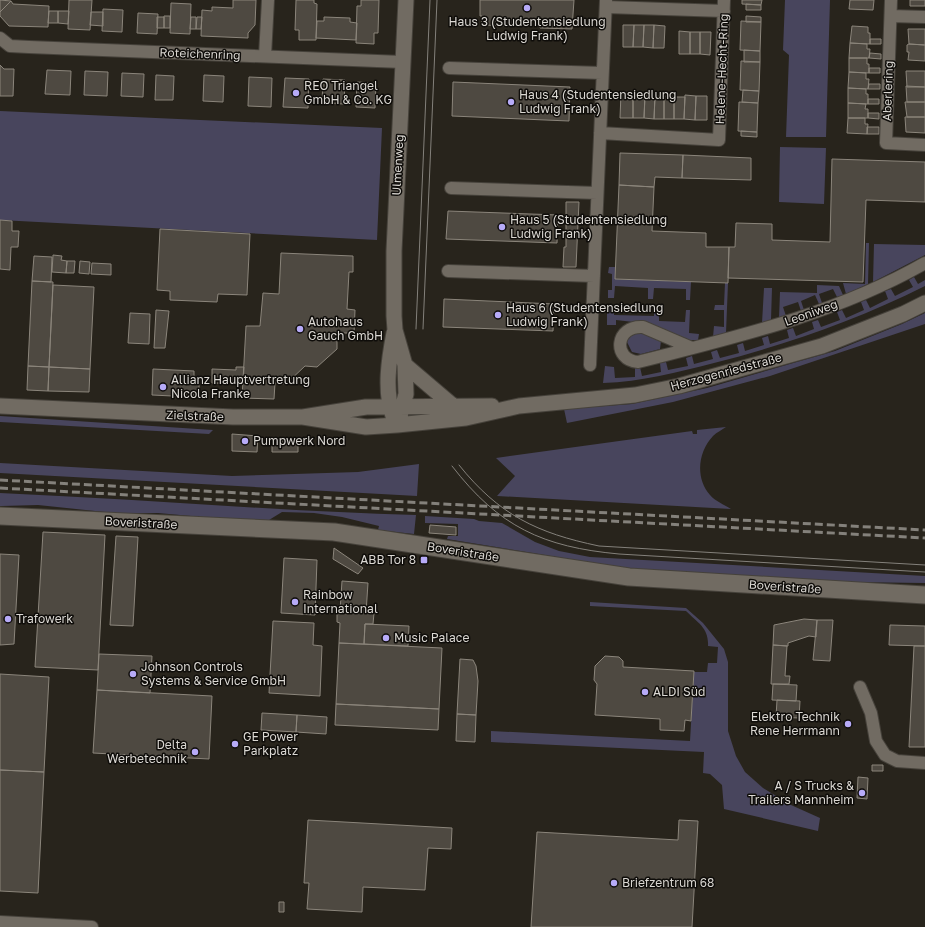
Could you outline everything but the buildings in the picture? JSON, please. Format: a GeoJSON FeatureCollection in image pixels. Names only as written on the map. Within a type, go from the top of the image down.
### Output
{"type":"FeatureCollection","features":[{"type":"Feature","properties":{"kind":"main road","name":"Boveristraße"},"geometry":{"type":"LineString","coordinates":[[0,516],[326,532],[630,577],[925,595]]}},
{"type":"Feature","properties":{"kind":"street"},"geometry":{"type":"LineString","coordinates":[[266,56],[268,0]]}},
{"type":"Feature","properties":{"kind":"street","name":"Ulmenweg"},"geometry":{"type":"LineString","coordinates":[[397,425],[390,357],[395,330],[395,244],[402,62],[406,0]]}},
{"type":"Feature","properties":{"kind":"street","name":"Aberlering"},"geometry":{"type":"LineString","coordinates":[[891,0],[886,143],[925,145]]}},
{"type":"Feature","properties":{"kind":"street"},"geometry":{"type":"LineString","coordinates":[[590,366],[606,4],[724,5]]}},
{"type":"Feature","properties":{"kind":"street","name":"Helene-Hecht-Ring"},"geometry":{"type":"LineString","coordinates":[[600,133],[719,140],[724,5]]}},
{"type":"Feature","properties":{"kind":"street"},"geometry":{"type":"LineString","coordinates":[[891,16],[925,17]]}},
{"type":"Feature","properties":{"kind":"street","name":"Roteichenring"},"geometry":{"type":"LineString","coordinates":[[0,38],[10,46],[402,62]]}},
{"type":"Feature","properties":{"kind":"street"},"geometry":{"type":"LineString","coordinates":[[449,68],[602,74]]}},
{"type":"Feature","properties":{"kind":"street"},"geometry":{"type":"LineString","coordinates":[[451,188],[597,193]]}},
{"type":"Feature","properties":{"kind":"street","name":"Leoniweg"},"geometry":{"type":"LineString","coordinates":[[692,348],[643,327],[631,328],[622,335],[620,346],[625,357],[633,362],[638,362],[763,330],[836,305],[870,291],[925,263]]}},
{"type":"Feature","properties":{"kind":"street"},"geometry":{"type":"LineString","coordinates":[[448,271],[594,276]]}},
{"type":"Feature","properties":{"kind":"street","name":"Herzogenriedstraße"},"geometry":{"type":"LineString","coordinates":[[396,407],[452,405],[519,406],[635,395],[679,386],[822,346],[903,314],[925,303]]}},
{"type":"Feature","properties":{"kind":"street","name":"Ulmenweg"},"geometry":{"type":"LineString","coordinates":[[395,330],[405,365],[406,394],[396,407]]}},
{"type":"Feature","properties":{"kind":"street"},"geometry":{"type":"LineString","coordinates":[[405,365],[452,405]]}},
{"type":"Feature","properties":{"kind":"street","name":"Zielstraße"},"geometry":{"type":"LineString","coordinates":[[0,406],[203,417],[303,417],[366,407],[396,407]]}},
{"type":"Feature","properties":{"kind":"street","name":"Herzogenriedstraße"},"geometry":{"type":"LineString","coordinates":[[303,417],[366,427],[466,418],[519,406]]}},
{"type":"Feature","properties":{"kind":"street"},"geometry":{"type":"LineString","coordinates":[[860,687],[870,713],[876,741],[885,755],[897,761],[925,763]]}},
{"type":"Feature","properties":{"kind":"street"},"geometry":{"type":"LineString","coordinates":[[0,922],[92,927]]}},
{"type":"Feature","properties":{"kind":"shaded area"},"geometry":{"type":"Polygon","coordinates":[[[785,0],[830,0],[826,137],[786,137],[789,55],[783,50],[785,0]]]}},
{"type":"Feature","properties":{"kind":"shaded area"},"geometry":{"type":"Polygon","coordinates":[[[0,111],[382,128],[377,240],[0,220],[0,111]]]}},
{"type":"Feature","properties":{"kind":"shaded area"},"geometry":{"type":"Polygon","coordinates":[[[780,147],[826,148],[824,204],[779,202],[780,147]]]}},
{"type":"Feature","properties":{"kind":"shaded area"},"geometry":{"type":"Polygon","coordinates":[[[866,243],[869,243],[868,284],[846,294],[843,283],[865,284],[866,243]]]}},
{"type":"Feature","properties":{"kind":"shaded area"},"geometry":{"type":"Polygon","coordinates":[[[874,244],[925,245],[925,255],[873,282],[874,244]]]}},
{"type":"Feature","properties":{"kind":"shaded area"},"geometry":{"type":"Polygon","coordinates":[[[609,267],[615,267],[615,279],[691,282],[690,300],[686,300],[686,289],[654,288],[653,299],[648,299],[648,288],[615,286],[614,298],[608,298],[608,290],[612,290],[612,274],[608,273],[609,267]]]}},
{"type":"Feature","properties":{"kind":"shaded area"},"geometry":{"type":"Polygon","coordinates":[[[914,277],[918,284],[925,280],[925,286],[874,310],[822,330],[742,356],[673,373],[631,381],[603,383],[605,366],[614,367],[615,378],[635,377],[635,368],[640,367],[642,376],[661,372],[660,363],[666,362],[668,370],[688,366],[686,358],[692,356],[694,364],[713,359],[711,352],[717,350],[720,358],[739,353],[737,345],[743,343],[745,351],[764,345],[762,338],[768,336],[770,344],[789,338],[787,330],[793,328],[796,336],[814,329],[812,322],[818,320],[821,327],[840,320],[837,312],[842,310],[846,318],[864,310],[861,302],[866,300],[870,308],[888,299],[885,291],[891,289],[895,296],[913,287],[909,280],[914,277]]]}},
{"type":"Feature","properties":{"kind":"shaded area"},"geometry":{"type":"Polygon","coordinates":[[[725,283],[728,283],[726,333],[713,337],[714,326],[724,327],[724,310],[714,310],[715,305],[724,305],[725,283]]]}},
{"type":"Feature","properties":{"kind":"shaded area"},"geometry":{"type":"Polygon","coordinates":[[[817,285],[839,286],[843,295],[837,297],[833,289],[819,294],[822,303],[819,304],[815,295],[801,301],[804,310],[801,311],[798,302],[783,307],[786,316],[779,318],[780,292],[817,293],[817,285]]]}},
{"type":"Feature","properties":{"kind":"shaded area"},"geometry":{"type":"Polygon","coordinates":[[[764,288],[772,288],[771,320],[762,323],[764,288]]]}},
{"type":"Feature","properties":{"kind":"shaded area"},"geometry":{"type":"Polygon","coordinates":[[[607,307],[614,307],[614,315],[654,316],[654,309],[659,309],[659,321],[685,322],[686,310],[690,310],[689,333],[699,334],[698,340],[689,340],[642,323],[616,320],[616,325],[607,325],[607,307]]]}},
{"type":"Feature","properties":{"kind":"shaded area"},"geometry":{"type":"Polygon","coordinates":[[[925,313],[925,324],[770,376],[673,402],[567,423],[564,409],[632,404],[707,388],[835,351],[925,313]]]}},
{"type":"Feature","properties":{"kind":"shaded area"},"geometry":{"type":"Polygon","coordinates":[[[639,331],[661,341],[660,349],[641,354],[632,352],[627,342],[629,337],[639,331]]]}},
{"type":"Feature","properties":{"kind":"shaded area"},"geometry":{"type":"Polygon","coordinates":[[[0,416],[213,430],[209,434],[0,422],[0,416]]]}},
{"type":"Feature","properties":{"kind":"shaded area"},"geometry":{"type":"Polygon","coordinates":[[[726,427],[708,442],[702,457],[700,473],[705,488],[710,495],[731,509],[497,496],[515,476],[496,458],[692,431],[693,434],[697,434],[697,430],[726,427]]]}},
{"type":"Feature","properties":{"kind":"shaded area"},"geometry":{"type":"Polygon","coordinates":[[[0,463],[232,476],[358,472],[419,464],[417,496],[0,473],[0,463]]]}},
{"type":"Feature","properties":{"kind":"shaded area"},"geometry":{"type":"Polygon","coordinates":[[[0,493],[312,511],[416,515],[414,534],[378,530],[379,526],[342,517],[314,513],[282,512],[269,520],[224,519],[158,513],[114,513],[38,505],[0,506],[0,493]]]}},
{"type":"Feature","properties":{"kind":"shaded area"},"geometry":{"type":"Polygon","coordinates":[[[425,516],[474,519],[479,521],[502,523],[535,542],[559,551],[590,557],[925,576],[925,583],[845,582],[630,569],[447,539],[448,536],[458,536],[458,524],[425,523],[425,516]]]}},
{"type":"Feature","properties":{"kind":"shaded area"},"geometry":{"type":"Polygon","coordinates":[[[590,602],[686,608],[703,623],[724,649],[728,662],[728,731],[736,756],[745,772],[763,788],[791,805],[820,818],[818,831],[724,809],[722,785],[710,774],[703,773],[704,752],[491,742],[491,731],[690,741],[694,672],[707,672],[708,663],[717,663],[718,647],[708,646],[705,630],[686,611],[590,606],[590,602]]]}},
{"type":"Feature","properties":{"kind":"tram line"},"geometry":{"type":"LineString","coordinates":[[416,329],[430,0]]}},
{"type":"Feature","properties":{"kind":"tram line"},"geometry":{"type":"LineString","coordinates":[[423,329],[437,0]]}},
{"type":"Feature","properties":{"kind":"tram line"},"geometry":{"type":"LineString","coordinates":[[459,465],[489,497],[521,519],[538,528],[557,535],[599,546],[925,565]]}},
{"type":"Feature","properties":{"kind":"tram line"},"geometry":{"type":"LineString","coordinates":[[452,466],[470,487],[505,519],[545,539],[567,546],[619,554],[925,572]]}},
{"type":"Feature","properties":{"kind":"railway"},"geometry":{"type":"LineString","coordinates":[[0,480],[925,530]]}},
{"type":"Feature","properties":{"kind":"railway"},"geometry":{"type":"LineString","coordinates":[[0,488],[925,538]]}},
{"type":"Feature","properties":{"kind":"place","name":"Haus 3 (Studentensiedlung Ludwig Frank)"},"geometry":{"type":"Point","coordinates":[527,8]}},
{"type":"Feature","properties":{"kind":"place","name":"REO Triangel GmbH & Co. KG"},"geometry":{"type":"Point","coordinates":[296,93]}},
{"type":"Feature","properties":{"kind":"place","name":"Haus 4 (Studentensiedlung Ludwig Frank)"},"geometry":{"type":"Point","coordinates":[511,102]}},
{"type":"Feature","properties":{"kind":"place","name":"Haus 5 (Studentensiedlung Ludwig Frank)"},"geometry":{"type":"Point","coordinates":[502,227]}},
{"type":"Feature","properties":{"kind":"place","name":"Haus 6 (Studentensiedlung Ludwig Frank)"},"geometry":{"type":"Point","coordinates":[498,315]}},
{"type":"Feature","properties":{"kind":"place","name":"Autohaus Gauch GmbH"},"geometry":{"type":"Point","coordinates":[300,329]}},
{"type":"Feature","properties":{"kind":"place","name":"Allianz Hauptvertretung Nicola Franke"},"geometry":{"type":"Point","coordinates":[163,387]}},
{"type":"Feature","properties":{"kind":"place","name":"Pumpwerk Nord"},"geometry":{"type":"Point","coordinates":[245,441]}},
{"type":"Feature","properties":{"kind":"place","name":"ABB Tor 8"},"geometry":{"type":"Point","coordinates":[424,560]}},
{"type":"Feature","properties":{"kind":"place","name":"Rainbow International"},"geometry":{"type":"Point","coordinates":[295,602]}},
{"type":"Feature","properties":{"kind":"place","name":"Trafowerk"},"geometry":{"type":"Point","coordinates":[8,619]}},
{"type":"Feature","properties":{"kind":"place","name":"Music Palace"},"geometry":{"type":"Point","coordinates":[386,638]}},
{"type":"Feature","properties":{"kind":"place","name":"Johnson Controls Systems & Service GmbH"},"geometry":{"type":"Point","coordinates":[133,674]}},
{"type":"Feature","properties":{"kind":"place","name":"ALDI Süd"},"geometry":{"type":"Point","coordinates":[645,692]}},
{"type":"Feature","properties":{"kind":"place","name":"Elektro Technik Rene Herrmann"},"geometry":{"type":"Point","coordinates":[848,724]}},
{"type":"Feature","properties":{"kind":"place","name":"GE Power Parkplatz"},"geometry":{"type":"Point","coordinates":[235,744]}},
{"type":"Feature","properties":{"kind":"place","name":"Delta Werbetechnik"},"geometry":{"type":"Point","coordinates":[195,752]}},
{"type":"Feature","properties":{"kind":"place","name":"A / S Trucks & Trailers Mannheim"},"geometry":{"type":"Point","coordinates":[862,793]}},
{"type":"Feature","properties":{"kind":"place","name":"Briefzentrum 68"},"geometry":{"type":"Point","coordinates":[614,883]}}]}
